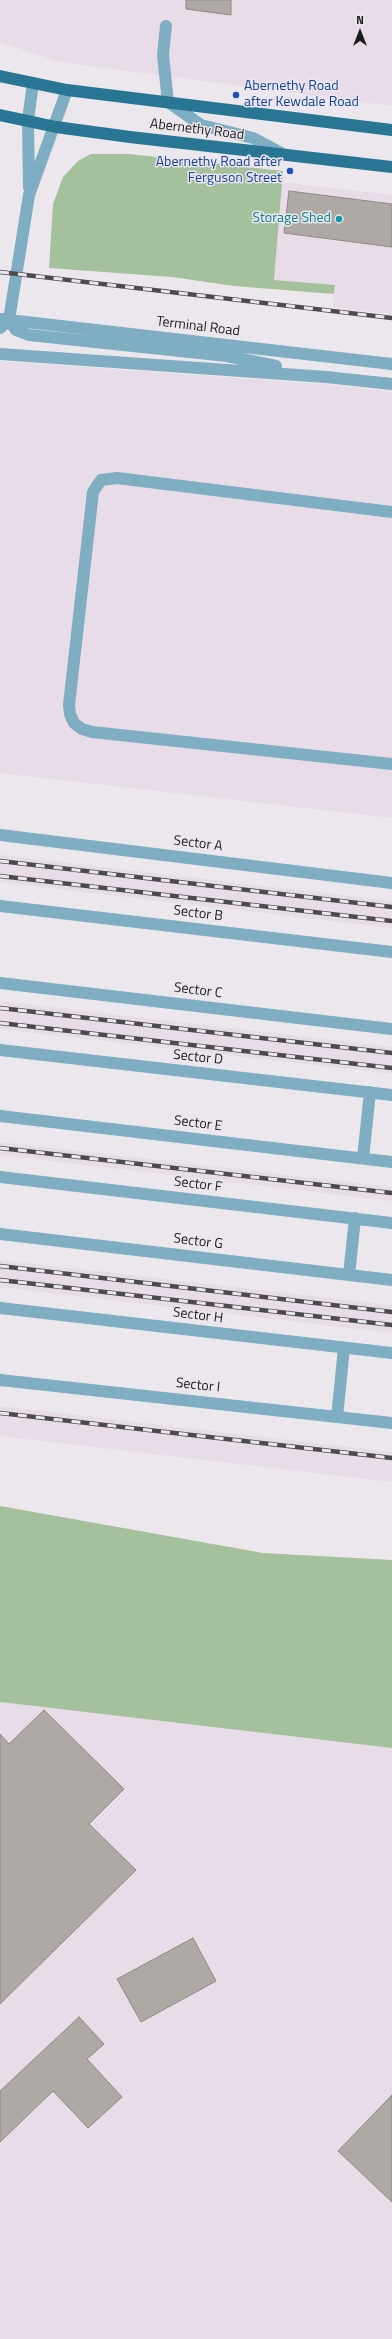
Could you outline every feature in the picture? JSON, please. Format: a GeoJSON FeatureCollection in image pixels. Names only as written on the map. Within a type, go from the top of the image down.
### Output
{"type":"FeatureCollection","features":[{"type":"Feature","properties":{"kind":"main road","name":"Abernethy Road"},"geometry":{"type":"LineString","coordinates":[[0,76],[67,90],[392,130]]}},
{"type":"Feature","properties":{"kind":"main road","name":"Abernethy Road"},"geometry":{"type":"LineString","coordinates":[[0,115],[130,137],[392,167]]}},
{"type":"Feature","properties":{"kind":"street"},"geometry":{"type":"LineString","coordinates":[[166,26],[163,55],[168,102],[201,125],[253,138],[284,155]]}},
{"type":"Feature","properties":{"kind":"street"},"geometry":{"type":"LineString","coordinates":[[29,195],[28,120],[33,83]]}},
{"type":"Feature","properties":{"kind":"street"},"geometry":{"type":"LineString","coordinates":[[0,328],[5,320],[29,195],[67,90]]}},
{"type":"Feature","properties":{"kind":"street"},"geometry":{"type":"LineString","coordinates":[[5,320],[16,330],[29,335],[227,356],[326,377]]}},
{"type":"Feature","properties":{"kind":"street","name":"Terminal Road"},"geometry":{"type":"LineString","coordinates":[[5,320],[392,364]]}},
{"type":"Feature","properties":{"kind":"street"},"geometry":{"type":"LineString","coordinates":[[0,354],[326,377],[392,384]]}},
{"type":"Feature","properties":{"kind":"street"},"geometry":{"type":"LineString","coordinates":[[392,512],[117,478],[101,480],[93,492],[69,705],[70,714],[74,724],[82,729],[92,732],[392,764]]}},
{"type":"Feature","properties":{"kind":"street","name":"Sector A"},"geometry":{"type":"LineString","coordinates":[[0,835],[392,883]]}},
{"type":"Feature","properties":{"kind":"street","name":"Sector B"},"geometry":{"type":"LineString","coordinates":[[0,906],[392,952]]}},
{"type":"Feature","properties":{"kind":"street","name":"Sector C"},"geometry":{"type":"LineString","coordinates":[[0,983],[392,1029]]}},
{"type":"Feature","properties":{"kind":"street","name":"Sector D"},"geometry":{"type":"LineString","coordinates":[[0,1050],[392,1095]]}},
{"type":"Feature","properties":{"kind":"street"},"geometry":{"type":"LineString","coordinates":[[363,1158],[370,1092]]}},
{"type":"Feature","properties":{"kind":"street","name":"Sector E"},"geometry":{"type":"LineString","coordinates":[[0,1116],[392,1162]]}},
{"type":"Feature","properties":{"kind":"street","name":"Sector F"},"geometry":{"type":"LineString","coordinates":[[0,1177],[392,1223]]}},
{"type":"Feature","properties":{"kind":"street"},"geometry":{"type":"LineString","coordinates":[[349,1275],[355,1218]]}},
{"type":"Feature","properties":{"kind":"street","name":"Sector G"},"geometry":{"type":"LineString","coordinates":[[0,1234],[392,1280]]}},
{"type":"Feature","properties":{"kind":"street","name":"Sector H"},"geometry":{"type":"LineString","coordinates":[[0,1308],[392,1354]]}},
{"type":"Feature","properties":{"kind":"street"},"geometry":{"type":"LineString","coordinates":[[337,1417],[344,1348]]}},
{"type":"Feature","properties":{"kind":"street","name":"Sector I"},"geometry":{"type":"LineString","coordinates":[[0,1380],[392,1423]]}},
{"type":"Feature","properties":{"kind":"shaded area"},"geometry":{"type":"Polygon","coordinates":[[[0,0],[392,0],[392,106],[60,62],[0,42],[0,0]]]}},
{"type":"Feature","properties":{"kind":"shaded area"},"geometry":{"type":"Polygon","coordinates":[[[282,182],[392,195],[392,314],[333,308],[335,285],[274,280],[282,182]]]}},
{"type":"Feature","properties":{"kind":"shaded area"},"geometry":{"type":"Polygon","coordinates":[[[0,361],[333,385],[392,392],[392,818],[0,773],[0,361]]]}},
{"type":"Feature","properties":{"kind":"shaded area"},"geometry":{"type":"Polygon","coordinates":[[[0,855],[392,901],[392,928],[0,882],[0,855]]]}},
{"type":"Feature","properties":{"kind":"shaded area"},"geometry":{"type":"Polygon","coordinates":[[[0,1001],[392,1047],[392,1074],[0,1029],[0,1001]]]}},
{"type":"Feature","properties":{"kind":"shaded area"},"geometry":{"type":"Polygon","coordinates":[[[0,1142],[392,1187],[392,1201],[0,1155],[0,1142]]]}},
{"type":"Feature","properties":{"kind":"shaded area"},"geometry":{"type":"Polygon","coordinates":[[[0,1260],[392,1305],[392,1333],[0,1287],[0,1260]]]}},
{"type":"Feature","properties":{"kind":"shaded area"},"geometry":{"type":"Polygon","coordinates":[[[0,1406],[392,1452],[392,1482],[0,1436],[0,1406]]]}},
{"type":"Feature","properties":{"kind":"shaded area"},"geometry":{"type":"Polygon","coordinates":[[[0,1702],[392,1748],[392,2339],[0,2339],[0,1702]]]}},
{"type":"Feature","properties":{"kind":"green space"},"geometry":{"type":"Polygon","coordinates":[[[91,154],[129,154],[283,171],[274,280],[335,285],[334,294],[234,286],[172,277],[49,268],[53,204],[63,177],[78,161],[91,154]]]}},
{"type":"Feature","properties":{"kind":"green space"},"geometry":{"type":"Polygon","coordinates":[[[0,1506],[263,1553],[392,1560],[392,1748],[0,1702],[0,1506]]]}},
{"type":"Feature","properties":{"kind":"building"},"geometry":{"type":"Polygon","coordinates":[[[186,0],[231,0],[231,15],[186,9],[186,0]]]}},
{"type":"Feature","properties":{"kind":"building","name":"Storage Shed"},"geometry":{"type":"Polygon","coordinates":[[[289,191],[392,204],[392,247],[284,233],[289,191]]]}},
{"type":"Feature","properties":{"kind":"building"},"geometry":{"type":"Polygon","coordinates":[[[44,1710],[124,1789],[89,1824],[136,1870],[0,2004],[0,1734],[9,1744],[44,1710]]]}},
{"type":"Feature","properties":{"kind":"building"},"geometry":{"type":"Polygon","coordinates":[[[193,1938],[216,1981],[141,2022],[117,1979],[193,1938]]]}},
{"type":"Feature","properties":{"kind":"building"},"geometry":{"type":"Polygon","coordinates":[[[79,2017],[104,2044],[87,2059],[122,2097],[88,2128],[53,2091],[0,2142],[0,2091],[79,2017]]]}},
{"type":"Feature","properties":{"kind":"building"},"geometry":{"type":"Polygon","coordinates":[[[392,2095],[392,2202],[338,2151],[392,2095]]]}},
{"type":"Feature","properties":{"kind":"railway"},"geometry":{"type":"LineString","coordinates":[[0,272],[392,318]]}},
{"type":"Feature","properties":{"kind":"railway"},"geometry":{"type":"LineString","coordinates":[[0,861],[392,907]]}},
{"type":"Feature","properties":{"kind":"railway"},"geometry":{"type":"LineString","coordinates":[[0,876],[392,921]]}},
{"type":"Feature","properties":{"kind":"railway"},"geometry":{"type":"LineString","coordinates":[[0,1008],[392,1053]]}},
{"type":"Feature","properties":{"kind":"railway"},"geometry":{"type":"LineString","coordinates":[[0,1023],[392,1068]]}},
{"type":"Feature","properties":{"kind":"railway"},"geometry":{"type":"LineString","coordinates":[[0,1148],[392,1193]]}},
{"type":"Feature","properties":{"kind":"railway"},"geometry":{"type":"LineString","coordinates":[[0,1266],[392,1312]]}},
{"type":"Feature","properties":{"kind":"railway"},"geometry":{"type":"LineString","coordinates":[[0,1280],[392,1325]]}},
{"type":"Feature","properties":{"kind":"railway"},"geometry":{"type":"LineString","coordinates":[[0,1413],[392,1458]]}},
{"type":"Feature","properties":{"kind":"place","name":"Abernethy Road after Kewdale Road"},"geometry":{"type":"Point","coordinates":[236,95]}},
{"type":"Feature","properties":{"kind":"place","name":"Abernethy Road after Ferguson Street"},"geometry":{"type":"Point","coordinates":[290,171]}},
{"type":"Feature","properties":{"kind":"place","name":"Storage Shed"},"geometry":{"type":"Point","coordinates":[339,219]}}]}
